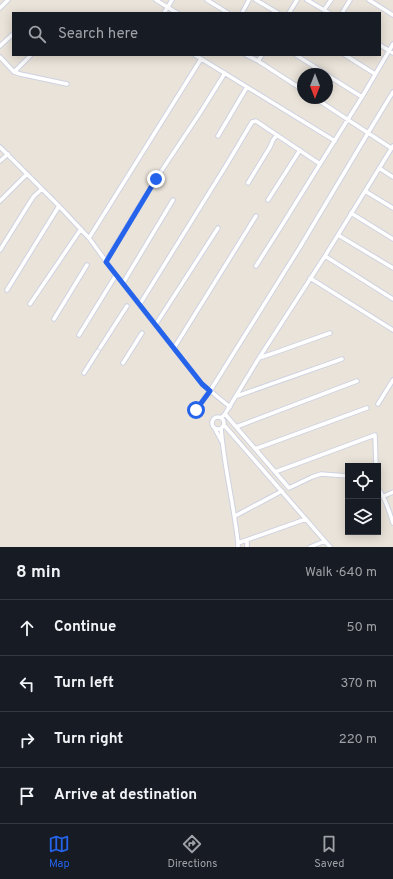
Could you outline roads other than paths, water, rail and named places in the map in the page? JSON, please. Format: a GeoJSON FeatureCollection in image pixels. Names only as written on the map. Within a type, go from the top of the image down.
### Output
{"type":"FeatureCollection","features":[{"type":"Feature","properties":{"kind":"street"},"geometry":{"type":"LineString","coordinates":[[0,8],[8,0]]}},
{"type":"Feature","properties":{"kind":"street"},"geometry":{"type":"LineString","coordinates":[[156,0],[176,12]]}},
{"type":"Feature","properties":{"kind":"street"},"geometry":{"type":"LineString","coordinates":[[165,12],[172,0]]}},
{"type":"Feature","properties":{"kind":"street"},"geometry":{"type":"LineString","coordinates":[[207,0],[226,12]]}},
{"type":"Feature","properties":{"kind":"street"},"geometry":{"type":"LineString","coordinates":[[243,12],[249,0]]}},
{"type":"Feature","properties":{"kind":"street"},"geometry":{"type":"LineString","coordinates":[[256,0],[276,12]]}},
{"type":"Feature","properties":{"kind":"street"},"geometry":{"type":"LineString","coordinates":[[290,12],[297,0]]}},
{"type":"Feature","properties":{"kind":"street"},"geometry":{"type":"LineString","coordinates":[[307,0],[312,1],[327,12]]}},
{"type":"Feature","properties":{"kind":"street"},"geometry":{"type":"LineString","coordinates":[[324,10],[331,0]]}},
{"type":"Feature","properties":{"kind":"street"},"geometry":{"type":"LineString","coordinates":[[343,12],[350,0]]}},
{"type":"Feature","properties":{"kind":"street"},"geometry":{"type":"LineString","coordinates":[[369,0],[393,15]]}},
{"type":"Feature","properties":{"kind":"street"},"geometry":{"type":"LineString","coordinates":[[0,46],[12,35]]}},
{"type":"Feature","properties":{"kind":"street"},"geometry":{"type":"LineString","coordinates":[[256,266],[335,141],[375,74],[391,52],[393,44]]}},
{"type":"Feature","properties":{"kind":"street"},"geometry":{"type":"LineString","coordinates":[[381,46],[391,52]]}},
{"type":"Feature","properties":{"kind":"street"},"geometry":{"type":"LineString","coordinates":[[14,72],[30,56]]}},
{"type":"Feature","properties":{"kind":"street"},"geometry":{"type":"LineString","coordinates":[[196,56],[335,141]]}},
{"type":"Feature","properties":{"kind":"street"},"geometry":{"type":"LineString","coordinates":[[248,56],[297,86]]}},
{"type":"Feature","properties":{"kind":"street"},"geometry":{"type":"LineString","coordinates":[[258,61],[261,56]]}},
{"type":"Feature","properties":{"kind":"street"},"geometry":{"type":"LineString","coordinates":[[298,56],[317,68]]}},
{"type":"Feature","properties":{"kind":"street"},"geometry":{"type":"LineString","coordinates":[[347,56],[375,74]]}},
{"type":"Feature","properties":{"kind":"street"},"geometry":{"type":"LineString","coordinates":[[0,57],[14,72],[67,84]]}},
{"type":"Feature","properties":{"kind":"street"},"geometry":{"type":"LineString","coordinates":[[89,238],[201,59]]}},
{"type":"Feature","properties":{"kind":"street"},"geometry":{"type":"LineString","coordinates":[[106,262],[156,179],[225,73]]}},
{"type":"Feature","properties":{"kind":"street"},"geometry":{"type":"LineString","coordinates":[[333,78],[362,97]]}},
{"type":"Feature","properties":{"kind":"street"},"geometry":{"type":"LineString","coordinates":[[218,136],[247,87]]}},
{"type":"Feature","properties":{"kind":"street"},"geometry":{"type":"LineString","coordinates":[[196,410],[210,391],[296,254],[393,92]]}},
{"type":"Feature","properties":{"kind":"street"},"geometry":{"type":"LineString","coordinates":[[222,444],[211,424],[212,420],[217,417],[221,418],[230,407],[259,358],[325,256],[392,147],[324,104]]}},
{"type":"Feature","properties":{"kind":"street"},"geometry":{"type":"LineString","coordinates":[[140,304],[252,122],[256,121],[320,164]]}},
{"type":"Feature","properties":{"kind":"street"},"geometry":{"type":"LineString","coordinates":[[248,183],[277,135]]}},
{"type":"Feature","properties":{"kind":"street"},"geometry":{"type":"LineString","coordinates":[[0,147],[89,238],[116,275],[202,384],[230,407]]}},
{"type":"Feature","properties":{"kind":"street"},"geometry":{"type":"LineString","coordinates":[[268,200],[300,150]]}},
{"type":"Feature","properties":{"kind":"street"},"geometry":{"type":"LineString","coordinates":[[0,161],[8,154]]}},
{"type":"Feature","properties":{"kind":"street"},"geometry":{"type":"LineString","coordinates":[[379,168],[393,177]]}},
{"type":"Feature","properties":{"kind":"street"},"geometry":{"type":"LineString","coordinates":[[0,201],[27,174]]}},
{"type":"Feature","properties":{"kind":"street"},"geometry":{"type":"LineString","coordinates":[[0,250],[34,196],[42,189]]}},
{"type":"Feature","properties":{"kind":"street"},"geometry":{"type":"LineString","coordinates":[[365,191],[393,208]]}},
{"type":"Feature","properties":{"kind":"street"},"geometry":{"type":"LineString","coordinates":[[123,283],[173,200]]}},
{"type":"Feature","properties":{"kind":"street"},"geometry":{"type":"LineString","coordinates":[[7,290],[59,206]]}},
{"type":"Feature","properties":{"kind":"street"},"geometry":{"type":"LineString","coordinates":[[352,213],[393,239]]}},
{"type":"Feature","properties":{"kind":"street"},"geometry":{"type":"LineString","coordinates":[[174,348],[256,216]]}},
{"type":"Feature","properties":{"kind":"street"},"geometry":{"type":"LineString","coordinates":[[156,324],[218,228]]}},
{"type":"Feature","properties":{"kind":"street"},"geometry":{"type":"LineString","coordinates":[[30,304],[81,229]]}},
{"type":"Feature","properties":{"kind":"street"},"geometry":{"type":"LineString","coordinates":[[338,235],[393,268]]}},
{"type":"Feature","properties":{"kind":"street"},"geometry":{"type":"LineString","coordinates":[[325,256],[393,299]]}},
{"type":"Feature","properties":{"kind":"street"},"geometry":{"type":"LineString","coordinates":[[54,319],[87,265]]}},
{"type":"Feature","properties":{"kind":"street"},"geometry":{"type":"LineString","coordinates":[[79,335],[116,275]]}},
{"type":"Feature","properties":{"kind":"street"},"geometry":{"type":"LineString","coordinates":[[310,278],[393,330]]}},
{"type":"Feature","properties":{"kind":"street"},"geometry":{"type":"LineString","coordinates":[[84,373],[127,306]]}},
{"type":"Feature","properties":{"kind":"street"},"geometry":{"type":"LineString","coordinates":[[123,363],[142,332]]}},
{"type":"Feature","properties":{"kind":"street"},"geometry":{"type":"LineString","coordinates":[[259,358],[330,334]]}},
{"type":"Feature","properties":{"kind":"street"},"geometry":{"type":"LineString","coordinates":[[236,397],[342,359]]}},
{"type":"Feature","properties":{"kind":"street"},"geometry":{"type":"LineString","coordinates":[[378,404],[391,387],[393,380]]}},
{"type":"Feature","properties":{"kind":"street"},"geometry":{"type":"LineString","coordinates":[[236,427],[356,381]]}},
{"type":"Feature","properties":{"kind":"street"},"geometry":{"type":"LineString","coordinates":[[255,449],[367,408]]}},
{"type":"Feature","properties":{"kind":"street"},"geometry":{"type":"LineString","coordinates":[[225,414],[289,488],[321,474],[345,476]]}},
{"type":"Feature","properties":{"kind":"street"},"geometry":{"type":"LineString","coordinates":[[221,418],[223,421],[222,444],[235,516],[238,545],[247,540],[306,519]]}},
{"type":"Feature","properties":{"kind":"street"},"geometry":{"type":"LineString","coordinates":[[215,429],[223,427]]}},
{"type":"Feature","properties":{"kind":"street"},"geometry":{"type":"LineString","coordinates":[[223,427],[282,491],[330,547]]}},
{"type":"Feature","properties":{"kind":"street"},"geometry":{"type":"LineString","coordinates":[[275,472],[375,435],[376,463]]}},
{"type":"Feature","properties":{"kind":"street"},"geometry":{"type":"LineString","coordinates":[[235,516],[282,491]]}},
{"type":"Feature","properties":{"kind":"street"},"geometry":{"type":"LineString","coordinates":[[381,492],[384,496],[393,521]]}},
{"type":"Feature","properties":{"kind":"street"},"geometry":{"type":"LineString","coordinates":[[384,496],[393,492]]}},
{"type":"Feature","properties":{"kind":"street"},"geometry":{"type":"LineString","coordinates":[[247,540],[247,547]]}},
{"type":"Feature","properties":{"kind":"street"},"geometry":{"type":"LineString","coordinates":[[310,547],[325,541]]}}]}
